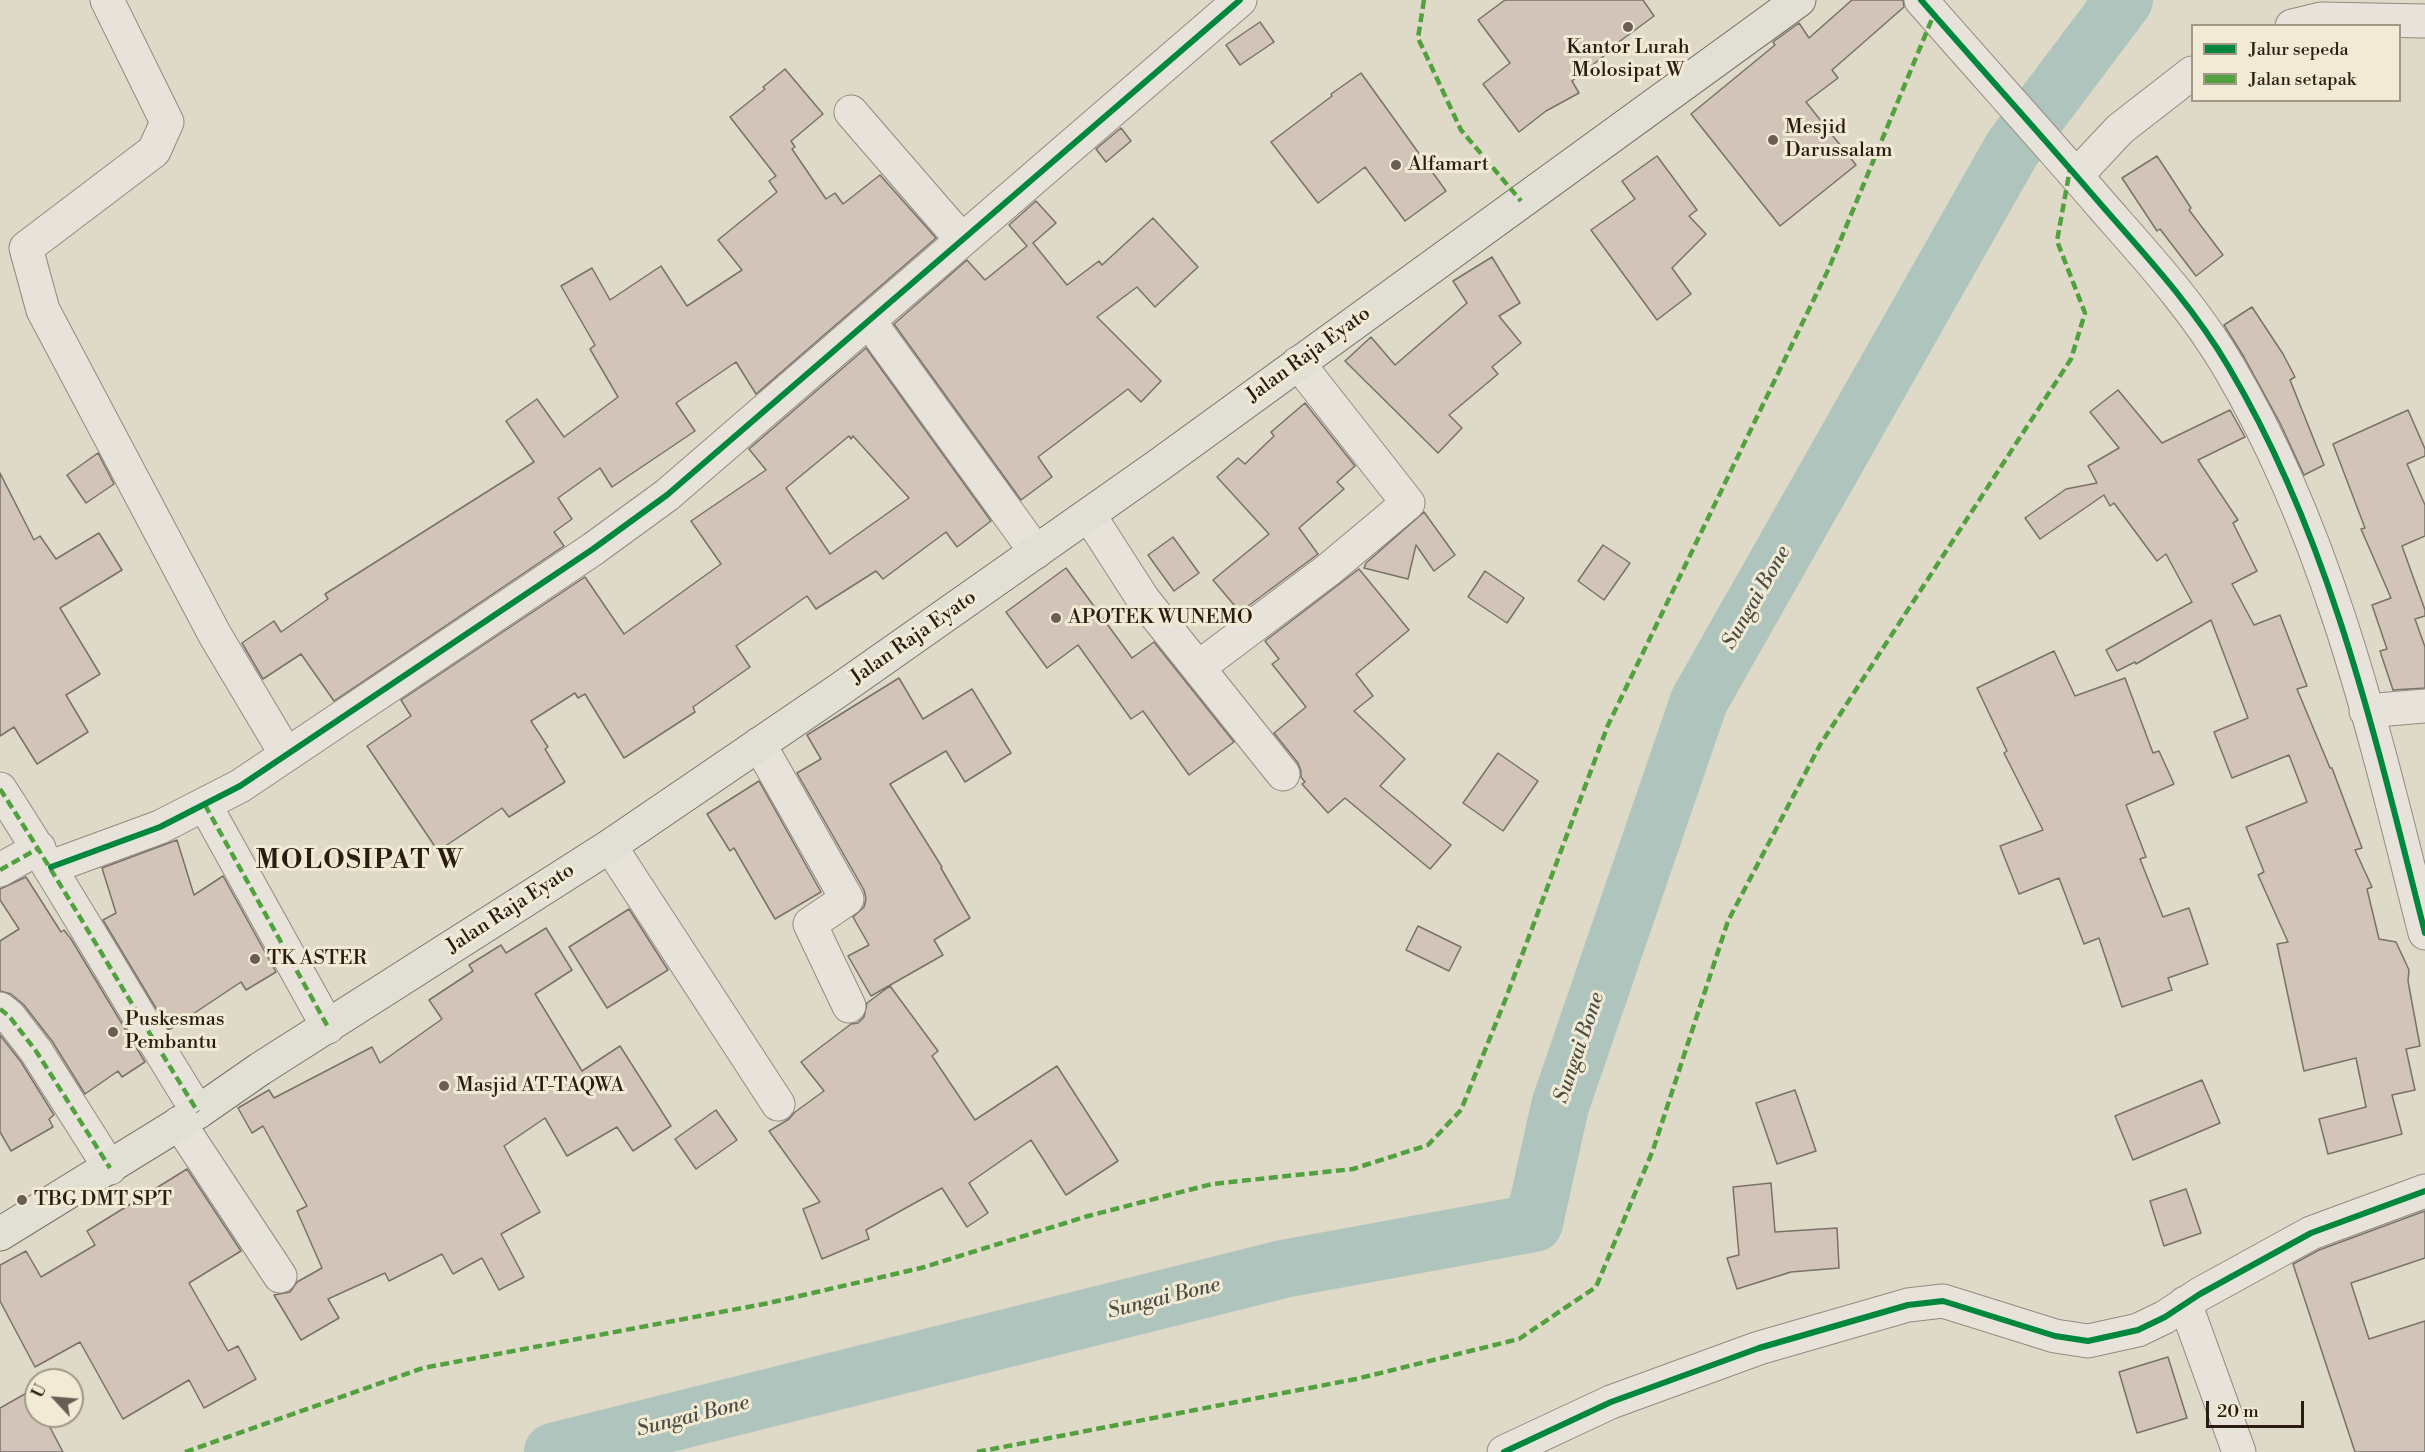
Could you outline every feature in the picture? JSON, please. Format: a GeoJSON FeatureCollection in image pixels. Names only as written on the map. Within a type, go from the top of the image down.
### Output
{"type":"FeatureCollection","features":[{"type":"Feature","properties":{"kind":"main road","name":"Jalan Raja Eyato"},"geometry":{"type":"LineString","coordinates":[[0,1234],[110,1168],[610,846],[759,744],[1089,515],[1780,6]]}},
{"type":"Feature","properties":{"kind":"street"},"geometry":{"type":"LineString","coordinates":[[107,0],[167,122],[154,151],[26,248],[49,320],[214,635],[286,754]]}},
{"type":"Feature","properties":{"kind":"street"},"geometry":{"type":"LineString","coordinates":[[0,870],[160,827],[206,805],[240,786],[592,549],[667,495],[1240,0]]}},
{"type":"Feature","properties":{"kind":"street"},"geometry":{"type":"LineString","coordinates":[[1921,0],[2172,286],[2227,364],[2292,492],[2324,570],[2366,711],[2425,933]]}},
{"type":"Feature","properties":{"kind":"street"},"geometry":{"type":"LineString","coordinates":[[2302,24],[2321,20],[2425,21]]}},
{"type":"Feature","properties":{"kind":"street"},"geometry":{"type":"LineString","coordinates":[[2073,172],[2120,129],[2191,75]]}},
{"type":"Feature","properties":{"kind":"street"},"geometry":{"type":"LineString","coordinates":[[851,112],[961,239]]}},
{"type":"Feature","properties":{"kind":"street"},"geometry":{"type":"LineString","coordinates":[[869,321],[1036,552]]}},
{"type":"Feature","properties":{"kind":"street"},"geometry":{"type":"LineString","coordinates":[[1199,666],[1328,570],[1408,503],[1298,363]]}},
{"type":"Feature","properties":{"kind":"street"},"geometry":{"type":"LineString","coordinates":[[1089,515],[1143,599],[1199,666],[1283,774]]}},
{"type":"Feature","properties":{"kind":"street"},"geometry":{"type":"LineString","coordinates":[[2366,711],[2425,706]]}},
{"type":"Feature","properties":{"kind":"street"},"geometry":{"type":"LineString","coordinates":[[759,744],[847,899],[810,924],[849,1006]]}},
{"type":"Feature","properties":{"kind":"street"},"geometry":{"type":"LineString","coordinates":[[0,789],[45,858],[126,996],[189,1117],[280,1276]]}},
{"type":"Feature","properties":{"kind":"street"},"geometry":{"type":"LineString","coordinates":[[206,805],[328,1027]]}},
{"type":"Feature","properties":{"kind":"street"},"geometry":{"type":"LineString","coordinates":[[610,846],[778,1104]]}},
{"type":"Feature","properties":{"kind":"street"},"geometry":{"type":"LineString","coordinates":[[0,1009],[9,1016],[36,1051],[110,1168]]}},
{"type":"Feature","properties":{"kind":"street"},"geometry":{"type":"LineString","coordinates":[[1504,1452],[1611,1402],[1760,1348],[1908,1305],[1943,1302],[2055,1336],[2088,1341],[2138,1330],[2165,1317],[2311,1233],[2425,1191]]}},
{"type":"Feature","properties":{"kind":"street"},"geometry":{"type":"LineString","coordinates":[[2186,1303],[2239,1452]]}},
{"type":"Feature","properties":{"kind":"building"},"geometry":{"type":"Polygon","coordinates":[[[1505,0],[1643,0],[1654,16],[1608,50],[1609,52],[1572,81],[1579,93],[1546,111],[1519,132],[1483,84],[1510,63],[1478,20],[1505,0]]]}},
{"type":"Feature","properties":{"kind":"building","name":"Mesjid Darussalam"},"geometry":{"type":"Polygon","coordinates":[[[1852,0],[1903,0],[1904,7],[1832,70],[1838,78],[1806,102],[1856,165],[1780,226],[1691,114],[1775,45],[1773,42],[1799,23],[1809,38],[1852,0]]]}},
{"type":"Feature","properties":{"kind":"building"},"geometry":{"type":"Polygon","coordinates":[[[1260,22],[1274,42],[1240,65],[1226,45],[1260,22]]]}},
{"type":"Feature","properties":{"kind":"building"},"geometry":{"type":"Polygon","coordinates":[[[785,69],[823,114],[791,141],[795,147],[792,149],[826,199],[835,193],[843,204],[880,175],[936,238],[756,394],[736,362],[676,403],[695,431],[612,487],[600,468],[558,498],[572,519],[554,532],[564,546],[334,701],[301,654],[263,679],[242,643],[274,621],[281,632],[328,599],[325,594],[534,462],[506,421],[537,399],[564,437],[618,397],[590,349],[595,345],[561,286],[592,268],[610,300],[661,266],[687,306],[742,270],[718,240],[777,192],[769,181],[776,176],[730,117],[765,89],[763,87],[785,69]]]}},
{"type":"Feature","properties":{"kind":"building"},"geometry":{"type":"Polygon","coordinates":[[[1361,73],[1446,191],[1405,221],[1365,167],[1318,203],[1271,142],[1361,73]]]}},
{"type":"Feature","properties":{"kind":"building"},"geometry":{"type":"Polygon","coordinates":[[[1121,128],[1131,141],[1106,162],[1096,149],[1121,128]]]}},
{"type":"Feature","properties":{"kind":"building"},"geometry":{"type":"Polygon","coordinates":[[[1657,156],[1697,210],[1689,216],[1706,234],[1672,268],[1691,294],[1657,320],[1591,230],[1635,199],[1622,181],[1657,156]]]}},
{"type":"Feature","properties":{"kind":"building"},"geometry":{"type":"Polygon","coordinates":[[[2157,156],[2191,208],[2189,210],[2223,255],[2196,276],[2160,229],[2157,231],[2122,178],[2157,156]]]}},
{"type":"Feature","properties":{"kind":"building"},"geometry":{"type":"Polygon","coordinates":[[[1036,201],[1056,223],[1033,243],[1067,285],[1099,261],[1102,265],[1153,218],[1198,267],[1155,307],[1137,287],[1097,317],[1161,381],[1141,402],[1128,389],[1038,457],[1052,477],[1021,500],[894,324],[967,260],[985,280],[1027,246],[1009,225],[1036,201]]]}},
{"type":"Feature","properties":{"kind":"building"},"geometry":{"type":"Polygon","coordinates":[[[1492,257],[1520,303],[1499,316],[1521,343],[1492,367],[1498,374],[1449,415],[1462,428],[1438,453],[1345,361],[1371,337],[1395,365],[1467,303],[1453,281],[1492,257]]]}},
{"type":"Feature","properties":{"kind":"building"},"geometry":{"type":"Polygon","coordinates":[[[2252,307],[2283,354],[2295,377],[2290,380],[2324,465],[2304,475],[2280,423],[2224,325],[2252,307]]]}},
{"type":"Feature","properties":{"kind":"building"},"geometry":{"type":"Polygon","coordinates":[[[866,348],[991,521],[957,547],[946,532],[883,579],[876,571],[816,609],[807,596],[736,646],[750,667],[693,707],[695,712],[624,758],[585,694],[578,698],[575,693],[531,721],[548,747],[545,749],[565,782],[509,817],[502,808],[438,851],[367,746],[411,716],[401,700],[585,577],[624,634],[721,564],[691,521],[766,470],[749,449],[866,348]],[[849,436],[786,488],[830,554],[909,498],[853,436],[851,439],[849,436]]]}},
{"type":"Feature","properties":{"kind":"building"},"geometry":{"type":"Polygon","coordinates":[[[2118,390],[2162,443],[2230,410],[2245,437],[2198,460],[2238,520],[2233,523],[2257,571],[2232,584],[2254,625],[2280,615],[2307,686],[2297,689],[2330,768],[2332,768],[2362,848],[2355,850],[2372,887],[2367,889],[2379,939],[2396,942],[2409,970],[2408,981],[2420,1046],[2406,1049],[2415,1090],[2392,1095],[2402,1134],[2328,1154],[2319,1119],[2366,1107],[2356,1058],[2304,1071],[2277,944],[2288,942],[2258,875],[2264,872],[2246,827],[2307,802],[2289,755],[2232,778],[2214,732],[2248,718],[2211,620],[2136,664],[2135,662],[2117,671],[2106,650],[2192,602],[2166,554],[2157,561],[2114,503],[2110,506],[2104,495],[2040,539],[2025,518],[2066,489],[2097,483],[2088,466],[2119,448],[2090,412],[2118,390]]]}},
{"type":"Feature","properties":{"kind":"building"},"geometry":{"type":"Polygon","coordinates":[[[1305,403],[1355,466],[1337,482],[1344,489],[1299,528],[1318,554],[1240,612],[1213,580],[1269,534],[1217,477],[1238,458],[1245,464],[1274,436],[1271,432],[1305,403]]]}},
{"type":"Feature","properties":{"kind":"building"},"geometry":{"type":"Polygon","coordinates":[[[2408,410],[2425,449],[2425,456],[2407,464],[2425,505],[2425,536],[2402,546],[2425,610],[2425,616],[2415,619],[2425,647],[2425,688],[2393,690],[2380,651],[2387,649],[2372,605],[2391,598],[2361,529],[2365,528],[2333,444],[2408,410]]]}},
{"type":"Feature","properties":{"kind":"building"},"geometry":{"type":"Polygon","coordinates":[[[98,453],[114,484],[86,503],[67,475],[98,453]]]}},
{"type":"Feature","properties":{"kind":"building"},"geometry":{"type":"Polygon","coordinates":[[[0,473],[34,540],[40,536],[56,559],[99,533],[122,570],[60,608],[100,674],[66,695],[88,732],[37,764],[14,727],[0,736],[0,473]]]}},
{"type":"Feature","properties":{"kind":"building"},"geometry":{"type":"Polygon","coordinates":[[[1424,512],[1455,555],[1434,571],[1416,545],[1408,579],[1364,568],[1366,563],[1424,512]]]}},
{"type":"Feature","properties":{"kind":"building"},"geometry":{"type":"Polygon","coordinates":[[[1173,537],[1199,573],[1174,591],[1148,555],[1173,537]]]}},
{"type":"Feature","properties":{"kind":"building"},"geometry":{"type":"Polygon","coordinates":[[[1603,545],[1630,563],[1604,600],[1578,581],[1603,545]]]}},
{"type":"Feature","properties":{"kind":"building"},"geometry":{"type":"Polygon","coordinates":[[[1066,568],[1132,658],[1154,642],[1234,742],[1189,775],[1143,711],[1131,719],[1078,645],[1047,668],[1006,612],[1066,568]]]}},
{"type":"Feature","properties":{"kind":"building"},"geometry":{"type":"Polygon","coordinates":[[[1359,569],[1409,630],[1356,674],[1373,696],[1354,711],[1405,759],[1380,786],[1451,845],[1430,869],[1345,798],[1328,813],[1302,784],[1305,782],[1301,777],[1298,763],[1274,733],[1306,707],[1272,664],[1279,659],[1265,641],[1359,569]]]}},
{"type":"Feature","properties":{"kind":"building"},"geometry":{"type":"Polygon","coordinates":[[[1485,571],[1524,598],[1507,623],[1468,597],[1485,571]]]}},
{"type":"Feature","properties":{"kind":"building"},"geometry":{"type":"Polygon","coordinates":[[[2054,651],[2075,696],[2125,678],[2153,753],[2159,751],[2174,784],[2126,805],[2146,857],[2140,859],[2163,917],[2189,908],[2208,964],[2168,978],[2172,990],[2122,1007],[2099,938],[2084,944],[2059,878],[2019,894],[2000,846],[2043,830],[2004,753],[2007,751],[1977,688],[2054,651]]]}},
{"type":"Feature","properties":{"kind":"building"},"geometry":{"type":"Polygon","coordinates":[[[899,678],[923,719],[972,689],[1011,753],[965,782],[946,751],[890,784],[942,867],[970,918],[934,940],[943,955],[871,996],[848,956],[869,945],[853,917],[864,907],[866,899],[864,890],[797,773],[821,759],[807,735],[899,678]]]}},
{"type":"Feature","properties":{"kind":"building"},"geometry":{"type":"Polygon","coordinates":[[[1498,753],[1538,781],[1503,831],[1463,803],[1498,753]]]}},
{"type":"Feature","properties":{"kind":"building"},"geometry":{"type":"Polygon","coordinates":[[[759,781],[821,892],[775,919],[734,848],[730,851],[707,814],[759,781]]]}},
{"type":"Feature","properties":{"kind":"building"},"geometry":{"type":"Polygon","coordinates":[[[177,840],[194,895],[223,876],[276,972],[246,990],[241,982],[169,1030],[103,920],[116,913],[102,868],[177,840]]]}},
{"type":"Feature","properties":{"kind":"building"},"geometry":{"type":"Polygon","coordinates":[[[26,877],[61,932],[64,930],[71,939],[145,1062],[122,1077],[118,1071],[85,1094],[52,1041],[24,1005],[11,994],[0,991],[0,941],[19,929],[0,900],[0,889],[26,877]]]}},
{"type":"Feature","properties":{"kind":"building"},"geometry":{"type":"Polygon","coordinates":[[[629,909],[668,970],[607,1008],[569,947],[629,909]]]}},
{"type":"Feature","properties":{"kind":"building"},"geometry":{"type":"Polygon","coordinates":[[[1418,926],[1461,947],[1449,971],[1406,950],[1418,926]]]}},
{"type":"Feature","properties":{"kind":"building"},"geometry":{"type":"Polygon","coordinates":[[[546,928],[572,970],[535,994],[582,1071],[620,1046],[671,1126],[633,1151],[617,1127],[567,1156],[545,1118],[504,1146],[540,1212],[501,1234],[524,1277],[499,1290],[482,1258],[453,1274],[442,1254],[389,1281],[385,1273],[328,1299],[339,1318],[301,1340],[274,1295],[290,1292],[297,1282],[322,1268],[297,1211],[307,1206],[263,1126],[252,1133],[238,1108],[269,1090],[274,1098],[372,1047],[380,1063],[442,1019],[429,1000],[473,971],[469,965],[501,945],[506,953],[546,928]]]}},
{"type":"Feature","properties":{"kind":"building"},"geometry":{"type":"Polygon","coordinates":[[[890,986],[938,1051],[932,1056],[975,1120],[1057,1066],[1118,1161],[1066,1195],[1031,1140],[969,1183],[988,1213],[967,1227],[942,1188],[866,1230],[869,1239],[822,1259],[803,1209],[820,1202],[769,1131],[789,1119],[824,1091],[801,1062],[851,1024],[858,1023],[864,1017],[867,1003],[890,986]]]}},
{"type":"Feature","properties":{"kind":"building"},"geometry":{"type":"Polygon","coordinates":[[[0,1035],[21,1062],[54,1115],[49,1119],[53,1127],[11,1151],[0,1132],[0,1035]]]}},
{"type":"Feature","properties":{"kind":"building"},"geometry":{"type":"Polygon","coordinates":[[[2202,1080],[2220,1123],[2133,1160],[2115,1116],[2202,1080]]]}},
{"type":"Feature","properties":{"kind":"building"},"geometry":{"type":"Polygon","coordinates":[[[1795,1090],[1816,1151],[1777,1164],[1756,1103],[1795,1090]]]}},
{"type":"Feature","properties":{"kind":"building"},"geometry":{"type":"Polygon","coordinates":[[[716,1110],[737,1140],[696,1169],[675,1139],[716,1110]]]}},
{"type":"Feature","properties":{"kind":"building"},"geometry":{"type":"Polygon","coordinates":[[[187,1169],[241,1251],[189,1283],[228,1351],[238,1346],[256,1379],[204,1408],[189,1380],[123,1419],[80,1342],[35,1367],[0,1301],[0,1265],[26,1251],[41,1277],[95,1245],[87,1231],[187,1169]]]}},
{"type":"Feature","properties":{"kind":"building"},"geometry":{"type":"Polygon","coordinates":[[[1771,1183],[1775,1232],[1837,1228],[1839,1268],[1791,1272],[1737,1289],[1727,1258],[1739,1255],[1733,1187],[1771,1183]]]}},
{"type":"Feature","properties":{"kind":"building"},"geometry":{"type":"Polygon","coordinates":[[[2186,1189],[2201,1233],[2164,1246],[2150,1201],[2186,1189]]]}},
{"type":"Feature","properties":{"kind":"building"},"geometry":{"type":"Polygon","coordinates":[[[2425,1211],[2425,1258],[2351,1283],[2369,1339],[2425,1321],[2425,1452],[2355,1452],[2293,1264],[2319,1250],[2425,1211]]]}},
{"type":"Feature","properties":{"kind":"building"},"geometry":{"type":"Polygon","coordinates":[[[2168,1357],[2187,1418],[2137,1433],[2119,1372],[2168,1357]]]}},
{"type":"Feature","properties":{"kind":"building"},"geometry":{"type":"Polygon","coordinates":[[[24,1394],[24,1428],[50,1428],[63,1452],[0,1452],[0,1408],[24,1394]]]}},
{"type":"Feature","properties":{"kind":"waterway","name":"Sungai Bone"},"geometry":{"type":"LineString","coordinates":[[553,1452],[1283,1269],[1534,1223],[1560,1106],[1699,701],[2012,149],[2124,0]]}},
{"type":"Feature","properties":{"kind":"marked path"},"geometry":{"type":"LineString","coordinates":[[1424,0],[1418,38],[1461,130],[1521,201]]}},
{"type":"Feature","properties":{"kind":"marked path"},"geometry":{"type":"LineString","coordinates":[[185,1452],[423,1368],[769,1303],[921,1268],[1088,1216],[1212,1184],[1353,1169],[1428,1145],[1461,1110],[1506,998],[1608,725],[1829,268],[1934,14]]}},
{"type":"Feature","properties":{"kind":"marked path"},"geometry":{"type":"LineString","coordinates":[[977,1452],[1356,1379],[1519,1339],[1596,1287],[1653,1150],[1728,921],[1820,745],[2071,359],[2085,313],[2057,241],[2070,169]]}},
{"type":"Feature","properties":{"kind":"marked path"},"geometry":{"type":"LineString","coordinates":[[0,789],[198,1112]]}},
{"type":"Feature","properties":{"kind":"marked path"},"geometry":{"type":"LineString","coordinates":[[205,805],[328,1027]]}},
{"type":"Feature","properties":{"kind":"marked path"},"geometry":{"type":"LineString","coordinates":[[0,870],[39,848]]}},
{"type":"Feature","properties":{"kind":"marked path"},"geometry":{"type":"LineString","coordinates":[[0,1009],[9,1016],[36,1051],[110,1168]]}},
{"type":"Feature","properties":{"kind":"cycle path"},"geometry":{"type":"LineString","coordinates":[[51,867],[160,827],[240,786],[593,549],[667,495],[1240,0]]}},
{"type":"Feature","properties":{"kind":"cycle path"},"geometry":{"type":"LineString","coordinates":[[1921,0],[2170,284],[2215,345],[2264,432],[2295,500],[2323,571],[2347,642],[2388,787],[2425,933]]}},
{"type":"Feature","properties":{"kind":"cycle path"},"geometry":{"type":"LineString","coordinates":[[1504,1452],[1611,1402],[1759,1348],[1908,1305],[1943,1301],[2055,1336],[2088,1341],[2138,1330],[2165,1317],[2200,1294],[2311,1233],[2425,1191]]}},
{"type":"Feature","properties":{"kind":"place","name":"Kantor Lurah Molosipat W"},"geometry":{"type":"Point","coordinates":[1628,27]}},
{"type":"Feature","properties":{"kind":"place","name":"Mesjid Darussalam"},"geometry":{"type":"Point","coordinates":[1773,140]}},
{"type":"Feature","properties":{"kind":"place","name":"Alfamart"},"geometry":{"type":"Point","coordinates":[1396,165]}},
{"type":"Feature","properties":{"kind":"place","name":"APOTEK WUNEMO"},"geometry":{"type":"Point","coordinates":[1056,618]}},
{"type":"Feature","properties":{"kind":"place","name":"TK ASTER"},"geometry":{"type":"Point","coordinates":[255,959]}},
{"type":"Feature","properties":{"kind":"place","name":"Puskesmas Pembantu"},"geometry":{"type":"Point","coordinates":[113,1032]}},
{"type":"Feature","properties":{"kind":"place","name":"Masjid AT-TAQWA"},"geometry":{"type":"Point","coordinates":[444,1086]}},
{"type":"Feature","properties":{"kind":"place","name":"TBG DMT SPT"},"geometry":{"type":"Point","coordinates":[22,1200]}},
{"type":"Feature","properties":{"kind":"district","name":"MOLOSIPAT W"},"geometry":{"type":"Point","coordinates":[360,862]}}]}
